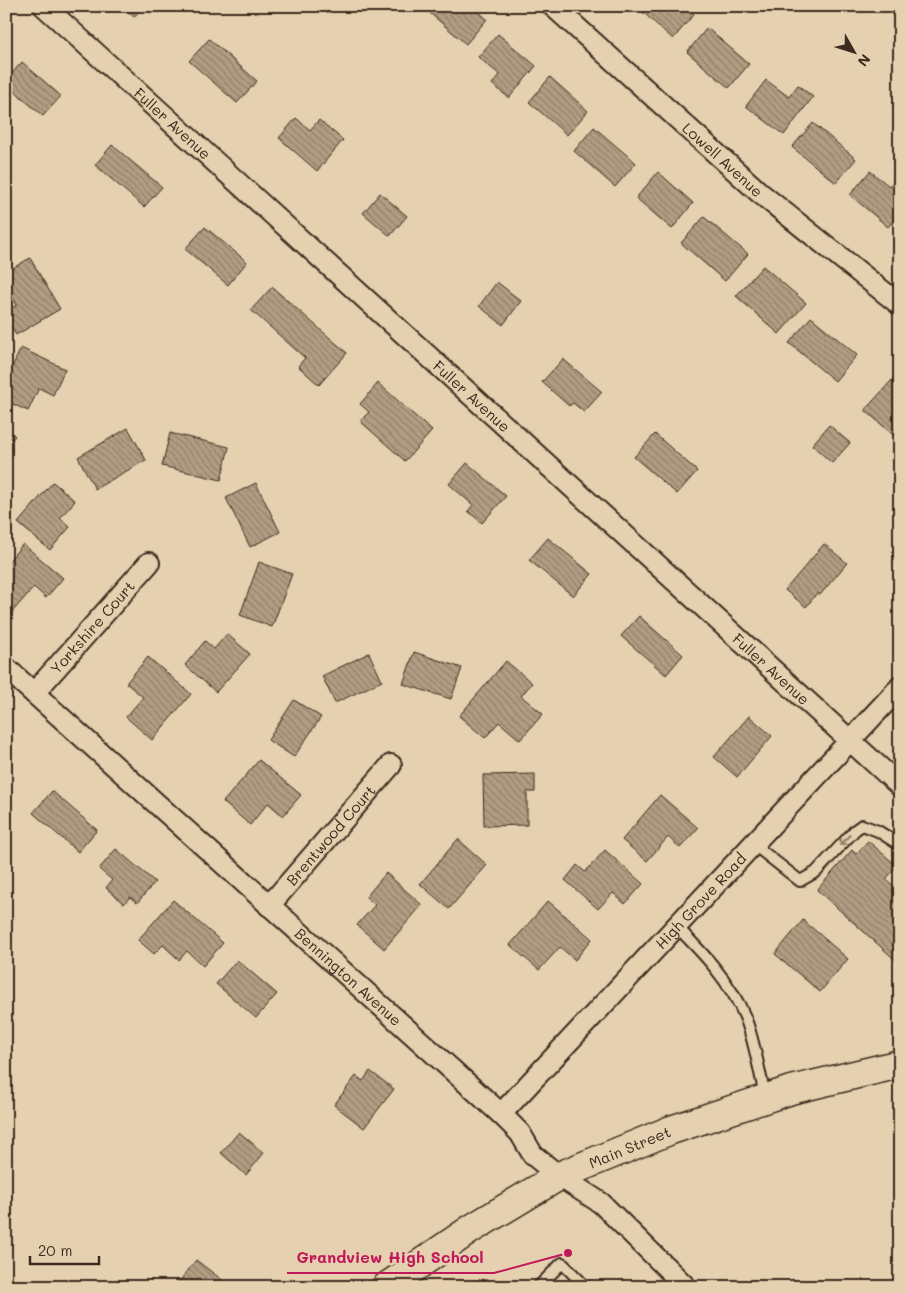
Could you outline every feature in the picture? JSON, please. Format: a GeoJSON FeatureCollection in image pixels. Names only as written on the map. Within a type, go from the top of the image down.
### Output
{"type":"FeatureCollection","features":[{"type":"Feature","properties":{"kind":"main road","name":"Main Street"},"geometry":{"type":"LineString","coordinates":[[397,1284],[471,1229],[559,1176],[671,1130],[791,1090],[900,1064]]}},
{"type":"Feature","properties":{"kind":"street","name":"Fuller Avenue"},"geometry":{"type":"LineString","coordinates":[[44,6],[900,786]]}},
{"type":"Feature","properties":{"kind":"street","name":"Lowell Avenue"},"geometry":{"type":"LineString","coordinates":[[553,6],[760,193],[900,305]]}},
{"type":"Feature","properties":{"kind":"street","name":"Yorkshire Court"},"geometry":{"type":"LineString","coordinates":[[34,693],[149,563]]}},
{"type":"Feature","properties":{"kind":"street","name":"Bennington Avenue"},"geometry":{"type":"LineString","coordinates":[[6,668],[501,1114],[520,1133],[533,1154],[559,1176],[600,1203],[686,1287]]}},
{"type":"Feature","properties":{"kind":"street","name":"High Grove Road"},"geometry":{"type":"LineString","coordinates":[[501,1114],[900,688]]}},
{"type":"Feature","properties":{"kind":"street","name":"Brentwood Court"},"geometry":{"type":"LineString","coordinates":[[269,906],[391,764]]}},
{"type":"Feature","properties":{"kind":"lane"},"geometry":{"type":"LineString","coordinates":[[753,844],[800,881],[816,872],[854,830],[862,825],[878,831],[900,845]]}},
{"type":"Feature","properties":{"kind":"lane"},"geometry":{"type":"LineString","coordinates":[[676,926],[706,957],[731,990],[745,1018],[766,1099]]}},
{"type":"Feature","properties":{"kind":"lane"},"geometry":{"type":"LineString","coordinates":[[538,1287],[562,1263],[586,1287]]}},
{"type":"Feature","properties":{"kind":"building"},"geometry":{"type":"Polygon","coordinates":[[[121,6],[143,6],[134,17],[121,6]]]}},
{"type":"Feature","properties":{"kind":"building"},"geometry":{"type":"Polygon","coordinates":[[[426,6],[472,6],[487,19],[466,44],[424,8],[426,6]]]}},
{"type":"Feature","properties":{"kind":"building"},"geometry":{"type":"Polygon","coordinates":[[[636,6],[685,6],[694,14],[673,39],[636,6]]]}},
{"type":"Feature","properties":{"kind":"building"},"geometry":{"type":"Polygon","coordinates":[[[707,28],[749,64],[729,88],[687,52],[707,28]]]}},
{"type":"Feature","properties":{"kind":"building"},"geometry":{"type":"Polygon","coordinates":[[[498,34],[536,66],[509,98],[492,84],[500,75],[478,57],[498,34]]]}},
{"type":"Feature","properties":{"kind":"building"},"geometry":{"type":"Polygon","coordinates":[[[209,39],[257,81],[237,103],[189,61],[209,39]]]}},
{"type":"Feature","properties":{"kind":"building"},"geometry":{"type":"Polygon","coordinates":[[[22,62],[61,96],[43,116],[6,84],[6,80],[22,62]]]}},
{"type":"Feature","properties":{"kind":"building"},"geometry":{"type":"Polygon","coordinates":[[[550,77],[588,111],[567,135],[529,102],[550,77]]]}},
{"type":"Feature","properties":{"kind":"building"},"geometry":{"type":"Polygon","coordinates":[[[766,80],[789,97],[798,85],[813,97],[784,135],[746,106],[766,80]]]}},
{"type":"Feature","properties":{"kind":"building"},"geometry":{"type":"Polygon","coordinates":[[[296,118],[310,130],[319,120],[343,140],[317,171],[279,138],[296,118]]]}},
{"type":"Feature","properties":{"kind":"building"},"geometry":{"type":"Polygon","coordinates":[[[813,123],[856,159],[836,183],[792,147],[813,123]]]}},
{"type":"Feature","properties":{"kind":"building"},"geometry":{"type":"Polygon","coordinates":[[[594,127],[636,163],[615,187],[574,151],[594,127]]]}},
{"type":"Feature","properties":{"kind":"building"},"geometry":{"type":"Polygon","coordinates":[[[112,145],[162,187],[144,207],[95,165],[112,145]]]}},
{"type":"Feature","properties":{"kind":"building"},"geometry":{"type":"Polygon","coordinates":[[[870,171],[889,186],[900,174],[900,214],[888,227],[850,195],[870,171]]]}},
{"type":"Feature","properties":{"kind":"building"},"geometry":{"type":"Polygon","coordinates":[[[658,172],[693,203],[672,229],[636,198],[658,172]]]}},
{"type":"Feature","properties":{"kind":"building"},"geometry":{"type":"Polygon","coordinates":[[[380,193],[407,216],[390,236],[363,213],[380,193]]]}},
{"type":"Feature","properties":{"kind":"building"},"geometry":{"type":"Polygon","coordinates":[[[704,217],[748,254],[725,281],[681,243],[704,217]]]}},
{"type":"Feature","properties":{"kind":"building"},"geometry":{"type":"Polygon","coordinates":[[[205,227],[247,262],[228,285],[185,249],[205,227]]]}},
{"type":"Feature","properties":{"kind":"building"},"geometry":{"type":"Polygon","coordinates":[[[30,258],[60,309],[16,335],[6,318],[6,311],[17,305],[6,286],[6,272],[30,258]]]}},
{"type":"Feature","properties":{"kind":"building"},"geometry":{"type":"Polygon","coordinates":[[[763,266],[806,303],[779,334],[736,296],[763,266]]]}},
{"type":"Feature","properties":{"kind":"building"},"geometry":{"type":"Polygon","coordinates":[[[497,282],[521,301],[503,325],[479,306],[497,282]]]}},
{"type":"Feature","properties":{"kind":"building"},"geometry":{"type":"Polygon","coordinates":[[[272,287],[347,353],[319,385],[298,366],[305,358],[251,310],[272,287]]]}},
{"type":"Feature","properties":{"kind":"building"},"geometry":{"type":"Polygon","coordinates":[[[811,317],[857,355],[835,381],[789,343],[811,317]]]}},
{"type":"Feature","properties":{"kind":"building"},"geometry":{"type":"Polygon","coordinates":[[[21,348],[65,369],[53,395],[39,388],[28,411],[6,401],[6,380],[21,348]]]}},
{"type":"Feature","properties":{"kind":"building"},"geometry":{"type":"Polygon","coordinates":[[[563,359],[602,392],[584,412],[573,403],[569,406],[542,382],[563,359]]]}},
{"type":"Feature","properties":{"kind":"building"},"geometry":{"type":"Polygon","coordinates":[[[900,371],[900,441],[865,410],[900,371]]]}},
{"type":"Feature","properties":{"kind":"building"},"geometry":{"type":"Polygon","coordinates":[[[378,383],[432,431],[405,461],[360,421],[369,412],[360,404],[378,383]]]}},
{"type":"Feature","properties":{"kind":"building"},"geometry":{"type":"Polygon","coordinates":[[[829,425],[850,443],[832,463],[812,445],[829,425]]]}},
{"type":"Feature","properties":{"kind":"building"},"geometry":{"type":"Polygon","coordinates":[[[6,428],[15,436],[6,447],[6,428]]]}},
{"type":"Feature","properties":{"kind":"building"},"geometry":{"type":"Polygon","coordinates":[[[128,428],[146,460],[95,489],[78,457],[128,428]]]}},
{"type":"Feature","properties":{"kind":"building"},"geometry":{"type":"Polygon","coordinates":[[[170,433],[229,447],[221,480],[162,466],[170,433]]]}},
{"type":"Feature","properties":{"kind":"building"},"geometry":{"type":"Polygon","coordinates":[[[655,434],[697,471],[677,494],[634,457],[655,434]]]}},
{"type":"Feature","properties":{"kind":"building"},"geometry":{"type":"Polygon","coordinates":[[[467,463],[506,496],[482,523],[468,511],[473,505],[449,484],[467,463]]]}},
{"type":"Feature","properties":{"kind":"building"},"geometry":{"type":"Polygon","coordinates":[[[53,482],[75,501],[60,518],[70,527],[50,550],[18,523],[53,482]]]}},
{"type":"Feature","properties":{"kind":"building"},"geometry":{"type":"Polygon","coordinates":[[[256,483],[280,532],[250,547],[226,498],[256,483]]]}},
{"type":"Feature","properties":{"kind":"building"},"geometry":{"type":"Polygon","coordinates":[[[548,538],[592,574],[573,596],[529,560],[548,538]]]}},
{"type":"Feature","properties":{"kind":"building"},"geometry":{"type":"Polygon","coordinates":[[[23,544],[63,578],[46,598],[34,587],[13,611],[6,605],[6,564],[23,544]]]}},
{"type":"Feature","properties":{"kind":"building"},"geometry":{"type":"Polygon","coordinates":[[[824,544],[847,563],[820,595],[817,593],[806,607],[785,590],[824,544]]]}},
{"type":"Feature","properties":{"kind":"building"},"geometry":{"type":"Polygon","coordinates":[[[259,562],[292,574],[272,627],[240,615],[259,562]]]}},
{"type":"Feature","properties":{"kind":"building"},"geometry":{"type":"Polygon","coordinates":[[[639,616],[683,655],[666,675],[621,636],[639,616]]]}},
{"type":"Feature","properties":{"kind":"building"},"geometry":{"type":"Polygon","coordinates":[[[227,634],[250,654],[216,692],[185,665],[205,641],[214,649],[227,634]]]}},
{"type":"Feature","properties":{"kind":"building"},"geometry":{"type":"Polygon","coordinates":[[[414,652],[462,668],[451,699],[403,684],[414,652]]]}},
{"type":"Feature","properties":{"kind":"building"},"geometry":{"type":"Polygon","coordinates":[[[369,653],[382,681],[335,703],[322,676],[369,653]]]}},
{"type":"Feature","properties":{"kind":"building"},"geometry":{"type":"Polygon","coordinates":[[[148,657],[191,694],[152,740],[126,717],[143,697],[126,683],[148,657]]]}},
{"type":"Feature","properties":{"kind":"building"},"geometry":{"type":"Polygon","coordinates":[[[506,661],[532,683],[521,696],[543,714],[520,740],[499,722],[485,738],[459,716],[506,661]]]}},
{"type":"Feature","properties":{"kind":"building"},"geometry":{"type":"Polygon","coordinates":[[[294,700],[321,717],[294,757],[268,740],[294,700]]]}},
{"type":"Feature","properties":{"kind":"building"},"geometry":{"type":"Polygon","coordinates":[[[749,716],[772,736],[737,777],[714,757],[749,716]]]}},
{"type":"Feature","properties":{"kind":"building"},"geometry":{"type":"Polygon","coordinates":[[[259,760],[301,795],[283,816],[268,803],[250,825],[223,802],[259,760]]]}},
{"type":"Feature","properties":{"kind":"building"},"geometry":{"type":"Polygon","coordinates":[[[535,774],[535,792],[527,792],[527,825],[484,826],[483,775],[535,774]]]}},
{"type":"Feature","properties":{"kind":"building"},"geometry":{"type":"Polygon","coordinates":[[[52,791],[97,830],[78,852],[33,813],[52,791]]]}},
{"type":"Feature","properties":{"kind":"building"},"geometry":{"type":"Polygon","coordinates":[[[660,795],[698,828],[680,848],[668,837],[647,861],[622,840],[660,795]]]}},
{"type":"Feature","properties":{"kind":"building"},"geometry":{"type":"Polygon","coordinates":[[[458,839],[487,865],[449,909],[420,884],[458,839]]]}},
{"type":"Feature","properties":{"kind":"building"},"geometry":{"type":"Polygon","coordinates":[[[868,841],[897,866],[886,879],[900,892],[900,964],[817,890],[852,850],[856,854],[868,841]]]}},
{"type":"Feature","properties":{"kind":"building"},"geometry":{"type":"Polygon","coordinates":[[[116,849],[155,882],[137,903],[130,897],[124,904],[106,888],[112,880],[99,869],[116,849]]]}},
{"type":"Feature","properties":{"kind":"building"},"geometry":{"type":"Polygon","coordinates":[[[605,850],[643,884],[625,904],[613,893],[598,909],[565,880],[577,865],[585,872],[605,850]]]}},
{"type":"Feature","properties":{"kind":"building"},"geometry":{"type":"Polygon","coordinates":[[[386,873],[422,905],[384,949],[357,925],[375,905],[366,897],[386,873]]]}},
{"type":"Feature","properties":{"kind":"building"},"geometry":{"type":"Polygon","coordinates":[[[173,900],[223,943],[203,966],[187,951],[179,960],[163,945],[154,954],[138,940],[173,900]]]}},
{"type":"Feature","properties":{"kind":"building"},"geometry":{"type":"Polygon","coordinates":[[[548,901],[592,939],[575,960],[560,947],[539,970],[510,945],[548,901]]]}},
{"type":"Feature","properties":{"kind":"building"},"geometry":{"type":"Polygon","coordinates":[[[803,920],[848,959],[820,992],[775,954],[803,920]]]}},
{"type":"Feature","properties":{"kind":"building"},"geometry":{"type":"Polygon","coordinates":[[[237,960],[277,994],[256,1018],[216,984],[237,960]]]}},
{"type":"Feature","properties":{"kind":"building"},"geometry":{"type":"Polygon","coordinates":[[[370,1071],[394,1089],[364,1128],[334,1105],[356,1076],[363,1081],[370,1071]]]}},
{"type":"Feature","properties":{"kind":"building"},"geometry":{"type":"Polygon","coordinates":[[[239,1132],[264,1153],[246,1175],[221,1153],[239,1132]]]}},
{"type":"Feature","properties":{"kind":"building"},"geometry":{"type":"Polygon","coordinates":[[[196,1260],[230,1286],[175,1287],[196,1260]]]}},
{"type":"Feature","properties":{"kind":"place","name":"Grandview High School"},"geometry":{"type":"Point","coordinates":[568,1253]}}]}
